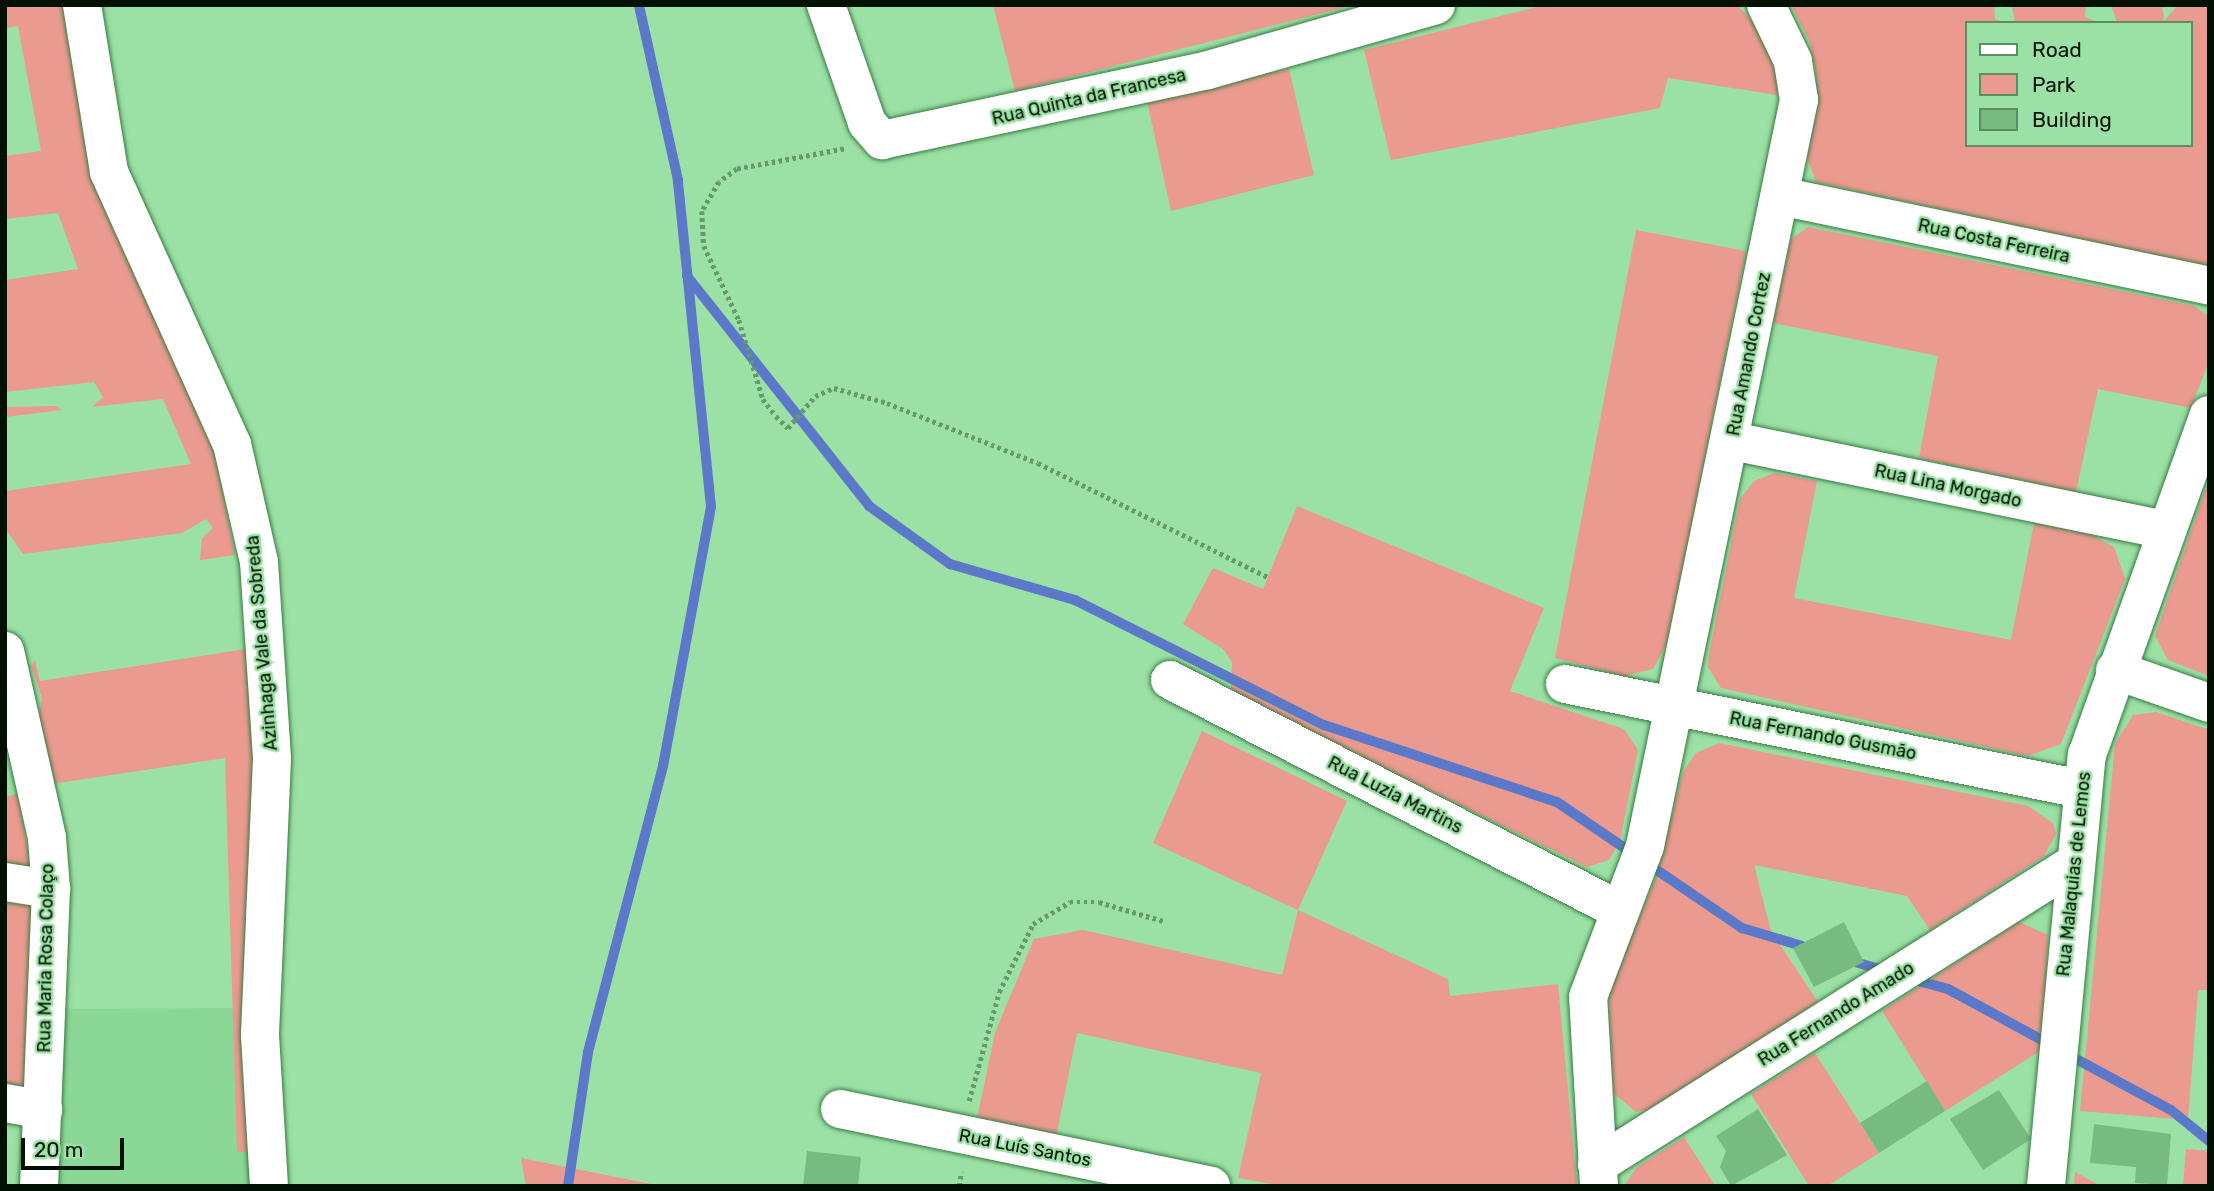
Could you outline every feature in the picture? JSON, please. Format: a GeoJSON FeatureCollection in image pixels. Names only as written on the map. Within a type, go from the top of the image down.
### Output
{"type":"FeatureCollection","features":[{"type":"Feature","properties":{"kind":"street","name":"Azinhaga Vale da Sobreda"},"geometry":{"type":"LineString","coordinates":[[82,5],[109,172],[233,444],[259,562],[272,760],[260,1035],[269,1186]]}},
{"type":"Feature","properties":{"kind":"street"},"geometry":{"type":"LineString","coordinates":[[826,5],[867,123],[882,140]]}},
{"type":"Feature","properties":{"kind":"street","name":"Rua Quinta da Francesa"},"geometry":{"type":"LineString","coordinates":[[882,140],[1208,70],[1436,5]]}},
{"type":"Feature","properties":{"kind":"street","name":"Rua Amando Cortez"},"geometry":{"type":"LineString","coordinates":[[1676,707],[1799,100],[1793,61],[1766,5]]}},
{"type":"Feature","properties":{"kind":"street","name":"Rua Costa Ferreira"},"geometry":{"type":"LineString","coordinates":[[1780,196],[2209,286]]}},
{"type":"Feature","properties":{"kind":"street","name":"Rua Malaquias de Lemos"},"geometry":{"type":"LineString","coordinates":[[2046,1186],[2081,789],[2115,670],[2164,530],[2209,415]]}},
{"type":"Feature","properties":{"kind":"street","name":"Rua Lina Morgado"},"geometry":{"type":"LineString","coordinates":[[1732,441],[2164,530]]}},
{"type":"Feature","properties":{"kind":"street","name":"Rua Maria Rosa Colaço"},"geometry":{"type":"LineString","coordinates":[[6,656],[47,838],[51,889],[39,1186]]}},
{"type":"Feature","properties":{"kind":"street"},"geometry":{"type":"LineString","coordinates":[[2115,670],[2209,703]]}},
{"type":"Feature","properties":{"kind":"street","name":"Rua Luzia Martins"},"geometry":{"type":"LineString","coordinates":[[1170,680],[1619,909]]}},
{"type":"Feature","properties":{"kind":"street","name":"Rua Fernando Gusmão"},"geometry":{"type":"LineString","coordinates":[[1565,684],[2081,789]]}},
{"type":"Feature","properties":{"kind":"street"},"geometry":{"type":"LineString","coordinates":[[1598,1175],[1586,1017],[1595,965],[1645,846],[1676,707]]}},
{"type":"Feature","properties":{"kind":"street","name":"Rua Fernando Amado"},"geometry":{"type":"LineString","coordinates":[[1598,1175],[2075,863]]}},
{"type":"Feature","properties":{"kind":"street"},"geometry":{"type":"LineString","coordinates":[[5,882],[51,889]]}},
{"type":"Feature","properties":{"kind":"street"},"geometry":{"type":"LineString","coordinates":[[5,1103],[43,1110]]}},
{"type":"Feature","properties":{"kind":"street","name":"Rua Luís Santos"},"geometry":{"type":"LineString","coordinates":[[840,1109],[1210,1186]]}},
{"type":"Feature","properties":{"kind":"path"},"geometry":{"type":"LineString","coordinates":[[882,140],[737,169],[719,182],[702,211],[704,246],[739,320],[763,399],[776,416],[788,428],[816,396],[834,388],[887,403],[1038,463],[1268,577]]}},
{"type":"Feature","properties":{"kind":"path"},"geometry":{"type":"LineString","coordinates":[[959,1186],[986,1029],[1033,924],[1070,902],[1099,902],[1163,921]]}},
{"type":"Feature","properties":{"kind":"shaded area"},"geometry":{"type":"Polygon","coordinates":[[[234,1008],[237,1151],[247,1152],[251,1186],[57,1186],[66,1009],[234,1008]]]}},
{"type":"Feature","properties":{"kind":"green space"},"geometry":{"type":"Polygon","coordinates":[[[5,5],[68,5],[207,415],[235,555],[200,560],[202,538],[213,528],[206,519],[182,533],[23,554],[5,528],[5,491],[191,464],[163,399],[92,407],[103,397],[94,382],[5,392],[5,280],[78,269],[58,213],[5,219],[5,156],[41,151],[18,26],[5,28],[5,5]]]}},
{"type":"Feature","properties":{"kind":"green space"},"geometry":{"type":"Polygon","coordinates":[[[993,5],[1354,5],[1015,91],[993,5]]]}},
{"type":"Feature","properties":{"kind":"green space"},"geometry":{"type":"Polygon","coordinates":[[[1545,5],[1737,5],[1756,25],[1777,71],[1777,95],[1668,78],[1660,108],[1391,160],[1364,50],[1545,5]]]}},
{"type":"Feature","properties":{"kind":"green space"},"geometry":{"type":"Polygon","coordinates":[[[1791,5],[1994,5],[1995,19],[2000,21],[1966,21],[1966,147],[2193,147],[2193,21],[2164,21],[2178,5],[2209,5],[2209,267],[1816,182],[1807,158],[1818,106],[1816,73],[1809,40],[1791,5]]]}},
{"type":"Feature","properties":{"kind":"green space"},"geometry":{"type":"Polygon","coordinates":[[[2012,5],[2086,5],[2085,17],[2095,21],[2015,21],[2012,5]]]}},
{"type":"Feature","properties":{"kind":"green space"},"geometry":{"type":"Polygon","coordinates":[[[2111,5],[2162,5],[2164,21],[2116,21],[2111,5]]]}},
{"type":"Feature","properties":{"kind":"green space"},"geometry":{"type":"Polygon","coordinates":[[[1289,69],[1314,175],[1171,211],[1147,101],[1289,69]]]}},
{"type":"Feature","properties":{"kind":"green space"},"geometry":{"type":"Polygon","coordinates":[[[1808,227],[2194,306],[2209,317],[2209,361],[2191,408],[2098,389],[2076,492],[1919,458],[1938,356],[1773,323],[1790,240],[1808,227]]]}},
{"type":"Feature","properties":{"kind":"green space"},"geometry":{"type":"Polygon","coordinates":[[[1636,230],[1746,251],[1668,642],[1653,669],[1624,676],[1555,658],[1636,230]]]}},
{"type":"Feature","properties":{"kind":"green space"},"geometry":{"type":"Polygon","coordinates":[[[56,406],[62,410],[5,417],[5,407],[56,406]]]}},
{"type":"Feature","properties":{"kind":"green space"},"geometry":{"type":"Polygon","coordinates":[[[1774,473],[1817,481],[1794,598],[2011,640],[2034,523],[2090,534],[2114,547],[2125,579],[2061,744],[2028,756],[1721,688],[1708,667],[1709,654],[1740,499],[1754,481],[1774,473]]]}},
{"type":"Feature","properties":{"kind":"green space"},"geometry":{"type":"Polygon","coordinates":[[[2209,479],[2209,676],[2168,660],[2155,636],[2209,479]]]}},
{"type":"Feature","properties":{"kind":"green space"},"geometry":{"type":"Polygon","coordinates":[[[1297,506],[1544,608],[1510,691],[1624,729],[1638,750],[1620,841],[1609,860],[1587,867],[1231,693],[1232,662],[1223,649],[1183,624],[1213,568],[1263,589],[1297,506]]]}},
{"type":"Feature","properties":{"kind":"green space"},"geometry":{"type":"Polygon","coordinates":[[[246,649],[257,675],[251,1186],[247,1152],[237,1152],[225,758],[51,784],[38,724],[42,698],[31,666],[35,660],[40,681],[246,649]]]}},
{"type":"Feature","properties":{"kind":"green space"},"geometry":{"type":"Polygon","coordinates":[[[2156,712],[2209,730],[2209,990],[2198,990],[2188,1120],[2080,1111],[2115,744],[2133,715],[2156,712]]]}},
{"type":"Feature","properties":{"kind":"green space"},"geometry":{"type":"Polygon","coordinates":[[[1202,731],[1347,801],[1298,910],[1153,843],[1202,731]]]}},
{"type":"Feature","properties":{"kind":"green space"},"geometry":{"type":"Polygon","coordinates":[[[1719,743],[2028,806],[2053,823],[2056,834],[2044,856],[1930,930],[1907,896],[1754,865],[1771,931],[1818,1002],[1651,1109],[1636,1112],[1613,1093],[1609,990],[1656,877],[1683,772],[1696,753],[1719,743]]]}},
{"type":"Feature","properties":{"kind":"green space"},"geometry":{"type":"Polygon","coordinates":[[[18,794],[30,862],[27,869],[5,874],[5,797],[18,794]]]}},
{"type":"Feature","properties":{"kind":"green space"},"geometry":{"type":"Polygon","coordinates":[[[5,891],[34,907],[28,1085],[5,1091],[5,891]]]}},
{"type":"Feature","properties":{"kind":"green space"},"geometry":{"type":"Polygon","coordinates":[[[1298,910],[1448,979],[1450,996],[1558,984],[1577,1186],[1284,1186],[1238,1178],[1261,1073],[1077,1033],[1056,1137],[977,1119],[995,1033],[1034,939],[1083,930],[1282,975],[1298,910]]]}},
{"type":"Feature","properties":{"kind":"green space"},"geometry":{"type":"Polygon","coordinates":[[[2019,922],[2048,935],[2043,1049],[1945,1111],[1882,1011],[2019,922]]]}},
{"type":"Feature","properties":{"kind":"green space"},"geometry":{"type":"Polygon","coordinates":[[[1815,1053],[1879,1153],[1827,1186],[1809,1186],[1751,1094],[1815,1053]]]}},
{"type":"Feature","properties":{"kind":"green space"},"geometry":{"type":"Polygon","coordinates":[[[1684,1137],[1715,1186],[1624,1186],[1636,1168],[1684,1137]]]}},
{"type":"Feature","properties":{"kind":"green space"},"geometry":{"type":"Polygon","coordinates":[[[2186,1149],[2209,1151],[2209,1186],[2183,1186],[2186,1149]]]}},
{"type":"Feature","properties":{"kind":"green space"},"geometry":{"type":"Polygon","coordinates":[[[521,1158],[661,1186],[526,1186],[521,1158]]]}},
{"type":"Feature","properties":{"kind":"green space"},"geometry":{"type":"Polygon","coordinates":[[[2075,1172],[2101,1186],[2074,1186],[2075,1172]]]}},
{"type":"Feature","properties":{"kind":"building"},"geometry":{"type":"Polygon","coordinates":[[[1844,922],[1864,962],[1814,987],[1793,948],[1844,922]]]}},
{"type":"Feature","properties":{"kind":"building"},"geometry":{"type":"Polygon","coordinates":[[[1927,1081],[1945,1111],[1879,1153],[1860,1123],[1927,1081]]]}},
{"type":"Feature","properties":{"kind":"building"},"geometry":{"type":"Polygon","coordinates":[[[1999,1090],[2031,1139],[1983,1170],[1950,1119],[1999,1090]]]}},
{"type":"Feature","properties":{"kind":"building"},"geometry":{"type":"Polygon","coordinates":[[[1758,1109],[1787,1155],[1731,1186],[1720,1167],[1726,1151],[1716,1136],[1758,1109]]]}},
{"type":"Feature","properties":{"kind":"building"},"geometry":{"type":"Polygon","coordinates":[[[2094,1124],[2171,1134],[2167,1185],[2135,1183],[2136,1167],[2090,1163],[2094,1124]]]}},
{"type":"Feature","properties":{"kind":"building"},"geometry":{"type":"Polygon","coordinates":[[[807,1151],[861,1157],[858,1186],[803,1186],[807,1151]]]}},
{"type":"Feature","properties":{"kind":"waterway"},"geometry":{"type":"LineString","coordinates":[[568,1186],[588,1052],[663,766],[711,507],[678,180],[639,5]]}},
{"type":"Feature","properties":{"kind":"waterway"},"geometry":{"type":"LineString","coordinates":[[687,276],[869,506],[950,564],[1075,600],[1324,725],[1557,802],[1742,928],[1812,949]]}},
{"type":"Feature","properties":{"kind":"waterway"},"geometry":{"type":"LineString","coordinates":[[1848,960],[1886,971]]}},
{"type":"Feature","properties":{"kind":"waterway"},"geometry":{"type":"LineString","coordinates":[[1911,979],[1948,989],[2051,1045]]}},
{"type":"Feature","properties":{"kind":"waterway"},"geometry":{"type":"LineString","coordinates":[[2065,1053],[2171,1110],[2209,1141]]}}]}
